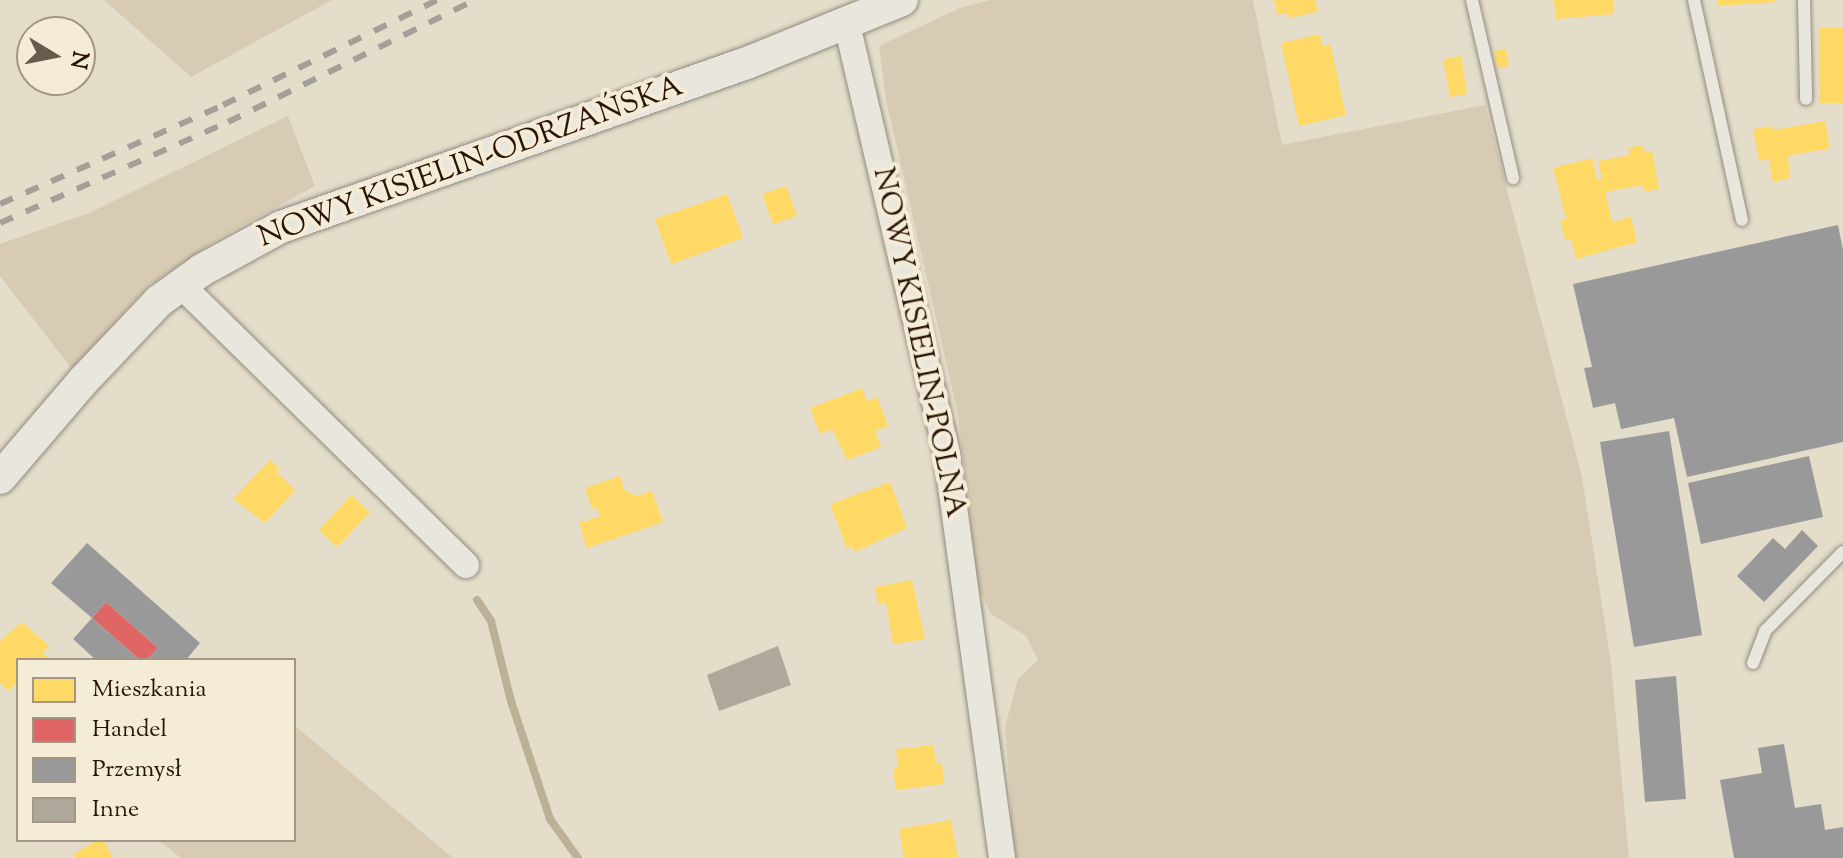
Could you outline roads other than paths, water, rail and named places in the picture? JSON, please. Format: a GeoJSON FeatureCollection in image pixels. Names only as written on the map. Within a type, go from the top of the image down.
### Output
{"type":"FeatureCollection","features":[{"type":"Feature","properties":{"kind":"street","name":"NOWY KISIELIN-ODRZAŃSKA"},"geometry":{"type":"LineString","coordinates":[[0,478],[133,325],[180,284],[281,227],[747,63],[844,10],[902,0]]}},
{"type":"Feature","properties":{"kind":"street","name":"NOWY KISIELIN-POLNA"},"geometry":{"type":"LineString","coordinates":[[844,10],[946,449],[1002,858]]}},
{"type":"Feature","properties":{"kind":"street"},"geometry":{"type":"LineString","coordinates":[[180,284],[466,565]]}},
{"type":"Feature","properties":{"kind":"lane"},"geometry":{"type":"LineString","coordinates":[[1472,0],[1513,178]]}},
{"type":"Feature","properties":{"kind":"lane"},"geometry":{"type":"LineString","coordinates":[[1694,0],[1742,220]]}},
{"type":"Feature","properties":{"kind":"lane"},"geometry":{"type":"LineString","coordinates":[[1804,0],[1806,99]]}},
{"type":"Feature","properties":{"kind":"lane"},"geometry":{"type":"LineString","coordinates":[[1753,663],[1765,631],[1843,552]]}},
{"type":"Feature","properties":{"kind":"waterway"},"geometry":{"type":"LineString","coordinates":[[477,600],[491,621],[511,701],[550,819],[578,858]]}},
{"type":"Feature","properties":{"kind":"railway"},"geometry":{"type":"LineString","coordinates":[[0,204],[223,105],[437,0]]}},
{"type":"Feature","properties":{"kind":"railway"},"geometry":{"type":"LineString","coordinates":[[0,223],[228,122],[475,0]]}}]}
